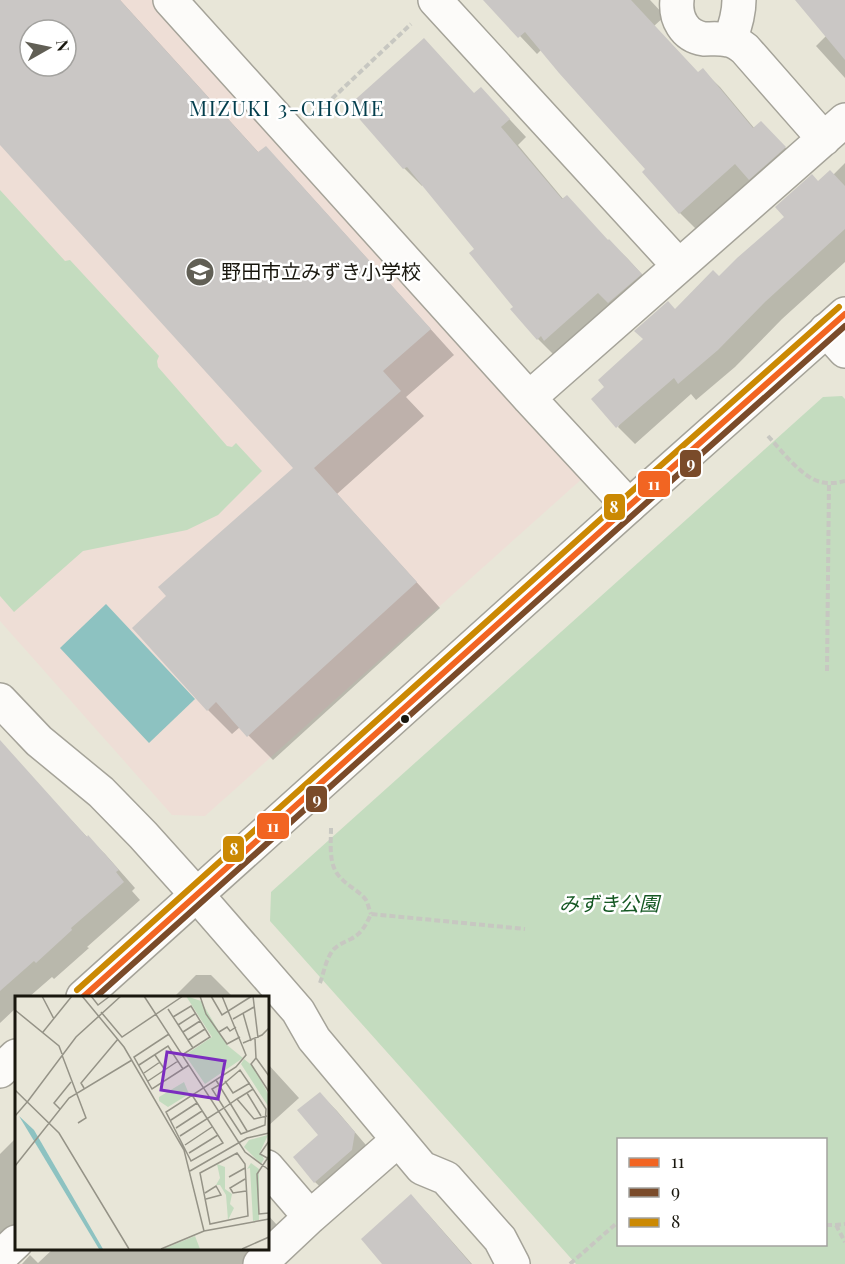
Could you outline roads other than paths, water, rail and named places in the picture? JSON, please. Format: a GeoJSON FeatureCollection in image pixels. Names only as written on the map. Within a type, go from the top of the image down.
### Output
{"type":"FeatureCollection","features":[{"type":"Feature","properties":{"kind":"street"},"geometry":{"type":"LineString","coordinates":[[170,0],[629,506]]}},
{"type":"Feature","properties":{"kind":"street"},"geometry":{"type":"LineString","coordinates":[[529,398],[834,129],[745,48],[730,40],[704,39],[693,36],[679,20],[676,10],[677,0]]}},
{"type":"Feature","properties":{"kind":"street"},"geometry":{"type":"LineString","coordinates":[[730,40],[739,10],[739,0]]}},
{"type":"Feature","properties":{"kind":"street"},"geometry":{"type":"LineString","coordinates":[[441,2],[679,266]]}},
{"type":"Feature","properties":{"kind":"street"},"geometry":{"type":"LineString","coordinates":[[84,996],[629,506],[839,332]]}},
{"type":"Feature","properties":{"kind":"street"},"geometry":{"type":"LineString","coordinates":[[0,700],[39,741],[101,792],[197,895],[298,1011],[314,1039],[398,1140],[422,1167],[446,1178],[500,1239],[513,1264]]}},
{"type":"Feature","properties":{"kind":"street"},"geometry":{"type":"LineString","coordinates":[[0,1071],[15,1057]]}},
{"type":"Feature","properties":{"kind":"street"},"geometry":{"type":"LineString","coordinates":[[272,1260],[310,1217],[398,1140]]}},
{"type":"Feature","properties":{"kind":"street"},"geometry":{"type":"LineString","coordinates":[[268,1168],[310,1217]]}},
{"type":"Feature","properties":{"kind":"street"},"geometry":{"type":"LineString","coordinates":[[0,1257],[15,1243]]}},
{"type":"Feature","properties":{"kind":"water"},"geometry":{"type":"Polygon","coordinates":[[[106,604],[195,699],[149,743],[60,648],[106,604]]]}},
{"type":"Feature","properties":{"kind":"place","name":"野田市立みずき小学校"},"geometry":{"type":"Point","coordinates":[200,272]}},
{"type":"Feature","properties":{"kind":"district","name":"MIZUKI 3-CHOME"},"geometry":{"type":"Point","coordinates":[287,109]}},
{"type":"Feature","properties":{"kind":"park label","name":"みずき公園"},"geometry":{"type":"Point","coordinates":[609,904]}}]}
